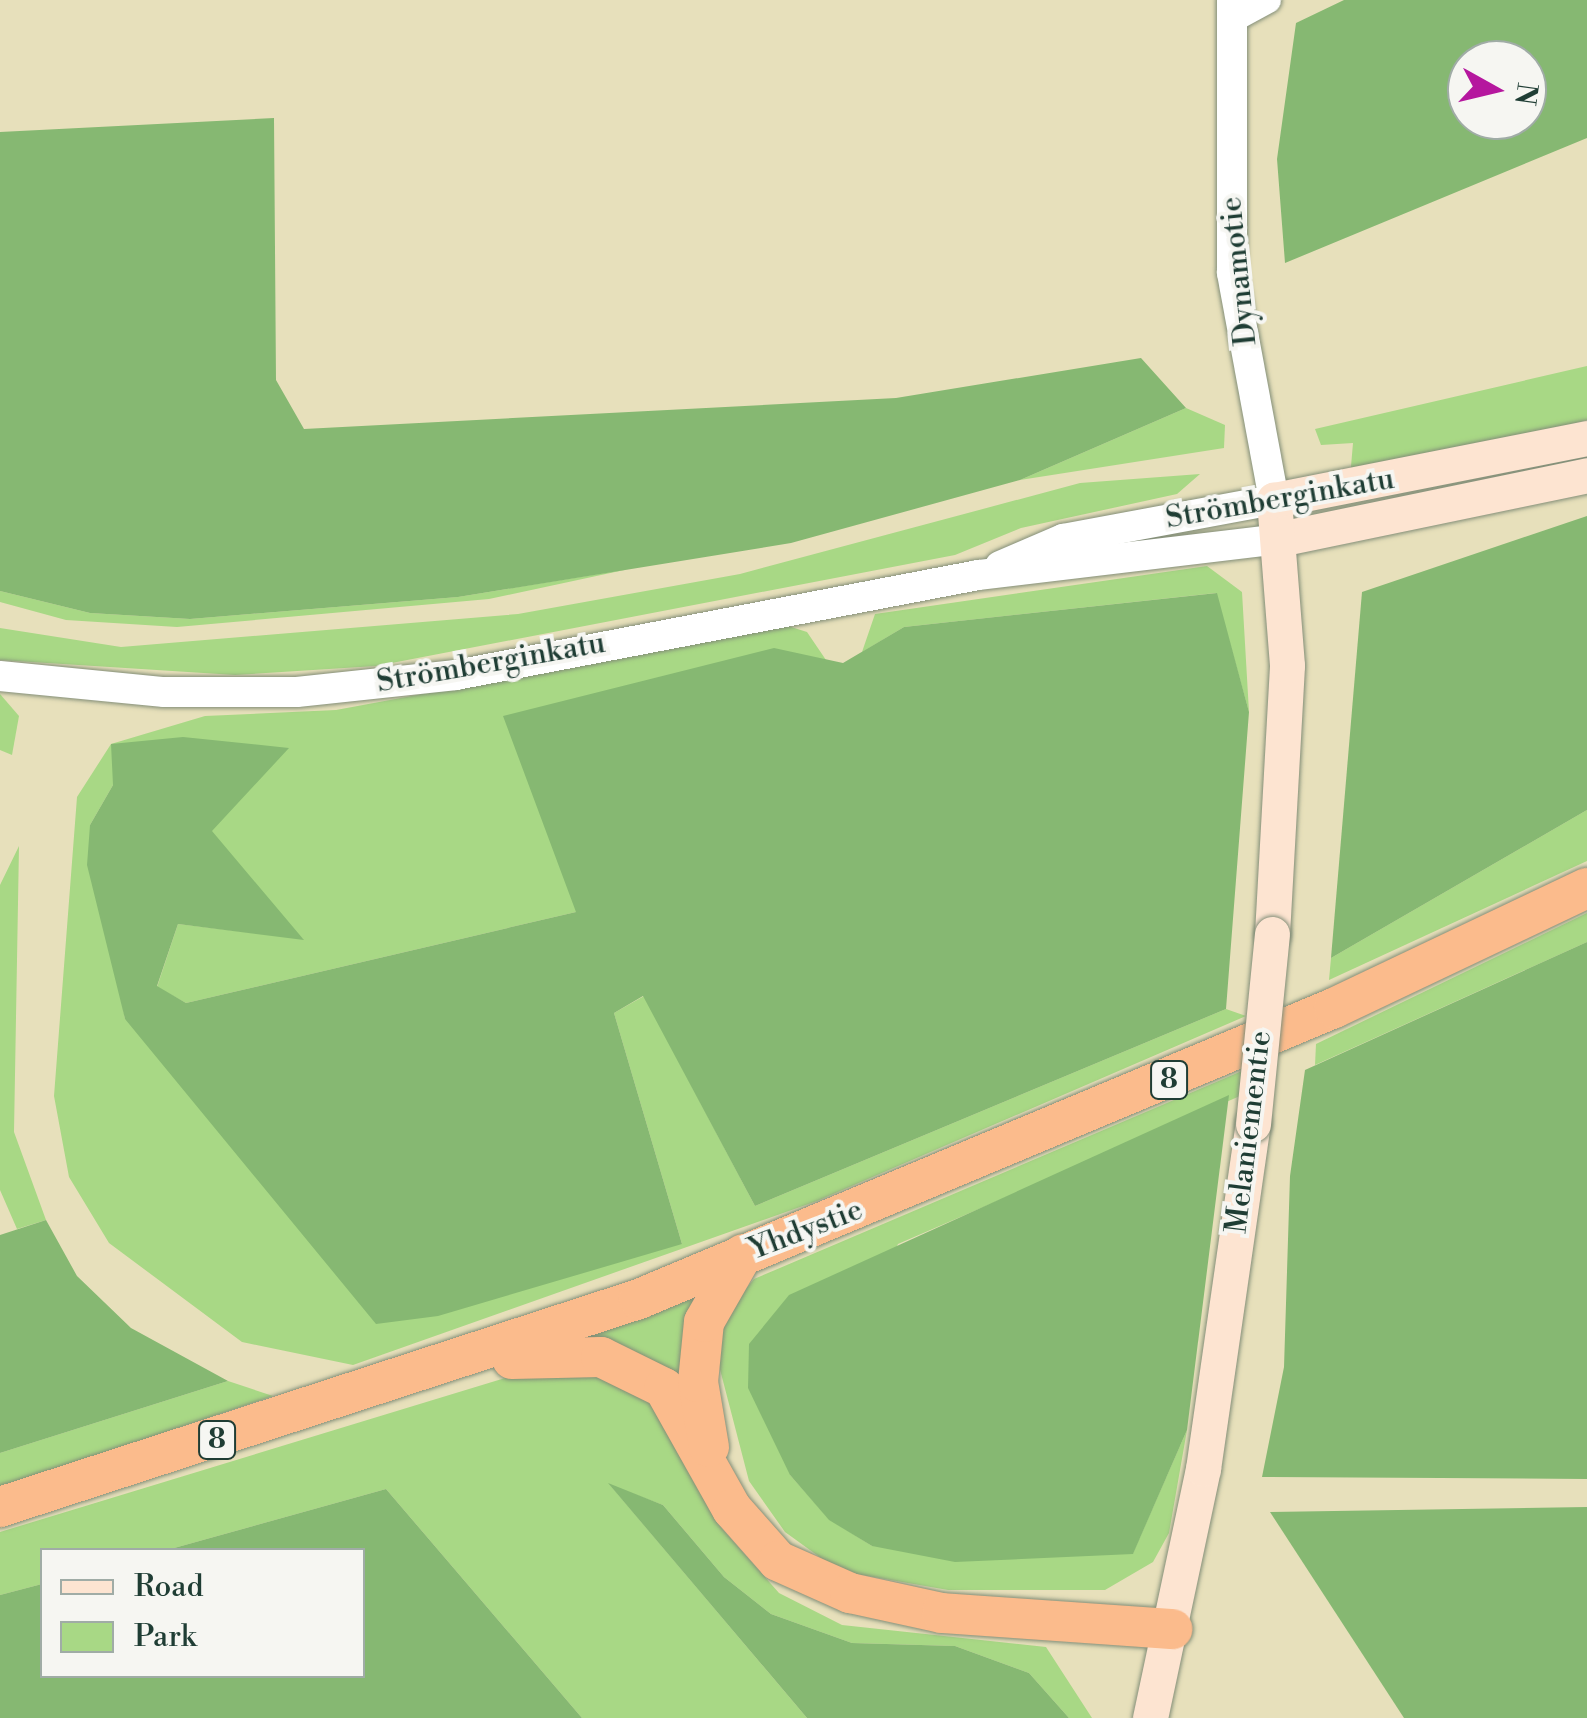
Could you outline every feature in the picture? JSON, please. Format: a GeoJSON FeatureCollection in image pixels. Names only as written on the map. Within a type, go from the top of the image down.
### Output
{"type":"FeatureCollection","features":[{"type":"Feature","properties":{"kind":"highway","name":"Yhdystie"},"geometry":{"type":"LineString","coordinates":[[0,1507],[434,1370],[743,1254],[1298,1024],[1587,888]]}},
{"type":"Feature","properties":{"kind":"highway"},"geometry":{"type":"LineString","coordinates":[[713,1466],[698,1382],[704,1322],[743,1254]]}},
{"type":"Feature","properties":{"kind":"highway"},"geometry":{"type":"LineString","coordinates":[[434,1370],[602,1357],[664,1388],[713,1466],[732,1509],[778,1561],[850,1593],[942,1613],[1172,1628]]}},
{"type":"Feature","properties":{"kind":"main road","name":"Strömberginkatu"},"geometry":{"type":"LineString","coordinates":[[1274,500],[1587,438]]}},
{"type":"Feature","properties":{"kind":"main road","name":"Strömberginkatu"},"geometry":{"type":"LineString","coordinates":[[1279,539],[1587,475]]}},
{"type":"Feature","properties":{"kind":"main road","name":"Dynamotie"},"geometry":{"type":"LineString","coordinates":[[1274,500],[1279,539]]}},
{"type":"Feature","properties":{"kind":"main road","name":"Melaniementie"},"geometry":{"type":"LineString","coordinates":[[1150,1718],[1172,1628],[1253,1124],[1286,753],[1279,539]]}},
{"type":"Feature","properties":{"kind":"street"},"geometry":{"type":"LineString","coordinates":[[1232,10],[1268,0]]}},
{"type":"Feature","properties":{"kind":"street","name":"Dynamotie"},"geometry":{"type":"LineString","coordinates":[[1232,10],[1232,274],[1274,500]]}},
{"type":"Feature","properties":{"kind":"street","name":"Strömberginkatu"},"geometry":{"type":"LineString","coordinates":[[978,575],[1063,539],[1274,500]]}},
{"type":"Feature","properties":{"kind":"street","name":"Strömberginkatu"},"geometry":{"type":"LineString","coordinates":[[0,676],[164,692],[297,692],[456,675],[978,575],[1279,539]]}},
{"type":"Feature","properties":{"kind":"green space"},"geometry":{"type":"Polygon","coordinates":[[[1344,0],[1587,0],[1587,138],[1285,263],[1277,159],[1296,23],[1344,0]]]}},
{"type":"Feature","properties":{"kind":"green space"},"geometry":{"type":"Polygon","coordinates":[[[274,118],[276,380],[304,429],[896,398],[1141,358],[1186,408],[1020,480],[791,543],[458,597],[190,619],[90,613],[0,591],[0,132],[274,118]]]}},
{"type":"Feature","properties":{"kind":"green space"},"geometry":{"type":"Polygon","coordinates":[[[1587,366],[1587,420],[1481,449],[1350,478],[1353,443],[1321,445],[1315,429],[1587,366]]]}},
{"type":"Feature","properties":{"kind":"green space"},"geometry":{"type":"Polygon","coordinates":[[[1186,408],[1225,425],[1224,448],[1020,480],[1186,408]]]}},
{"type":"Feature","properties":{"kind":"green space"},"geometry":{"type":"Polygon","coordinates":[[[1200,474],[1177,494],[1021,528],[955,555],[376,666],[235,675],[0,660],[0,628],[121,647],[518,614],[740,574],[1080,483],[1200,474]]]}},
{"type":"Feature","properties":{"kind":"green space"},"geometry":{"type":"Polygon","coordinates":[[[1587,516],[1587,810],[1331,958],[1362,592],[1587,516]]]}},
{"type":"Feature","properties":{"kind":"green space"},"geometry":{"type":"Polygon","coordinates":[[[1207,566],[1242,592],[1249,712],[1216,593],[904,627],[862,652],[875,614],[1207,566]]]}},
{"type":"Feature","properties":{"kind":"green space"},"geometry":{"type":"Polygon","coordinates":[[[629,569],[489,599],[177,627],[66,620],[0,602],[0,591],[90,613],[190,619],[458,597],[629,569]]]}},
{"type":"Feature","properties":{"kind":"green space"},"geometry":{"type":"Polygon","coordinates":[[[1217,593],[1249,712],[1226,1009],[755,1206],[643,996],[614,1013],[682,1244],[438,1316],[376,1324],[125,1019],[87,865],[90,825],[113,785],[111,744],[183,737],[289,748],[212,831],[304,940],[178,924],[157,986],[186,1003],[576,912],[503,716],[774,648],[843,663],[904,627],[1217,593]]]}},
{"type":"Feature","properties":{"kind":"green space"},"geometry":{"type":"Polygon","coordinates":[[[788,626],[807,632],[826,660],[774,649],[576,912],[186,1003],[157,987],[178,924],[303,939],[113,785],[90,825],[125,1019],[682,1244],[614,1013],[644,996],[755,1206],[1226,1009],[1246,1016],[817,1201],[353,1365],[242,1342],[109,1243],[69,1177],[54,1096],[77,797],[111,744],[205,716],[336,710],[788,626]]]}},
{"type":"Feature","properties":{"kind":"green space"},"geometry":{"type":"Polygon","coordinates":[[[0,694],[19,716],[12,755],[0,750],[0,694]]]}},
{"type":"Feature","properties":{"kind":"green space"},"geometry":{"type":"Polygon","coordinates":[[[1587,810],[1587,861],[1329,980],[1331,958],[1587,810]]]}},
{"type":"Feature","properties":{"kind":"green space"},"geometry":{"type":"Polygon","coordinates":[[[19,846],[14,1132],[46,1220],[17,1229],[0,1190],[0,885],[19,846]]]}},
{"type":"Feature","properties":{"kind":"green space"},"geometry":{"type":"Polygon","coordinates":[[[1587,913],[1587,942],[1315,1065],[1316,1044],[1587,913]]]}},
{"type":"Feature","properties":{"kind":"green space"},"geometry":{"type":"Polygon","coordinates":[[[1587,942],[1587,1479],[1262,1477],[1284,1367],[1290,1176],[1305,1070],[1587,942]]]}},
{"type":"Feature","properties":{"kind":"green space"},"geometry":{"type":"Polygon","coordinates":[[[1242,1071],[1240,1096],[898,1244],[790,1475],[829,1519],[872,1546],[1133,1553],[1187,1430],[1169,1533],[1153,1562],[1105,1590],[948,1590],[839,1571],[785,1532],[749,1481],[716,1354],[724,1315],[754,1279],[1242,1071]]]}},
{"type":"Feature","properties":{"kind":"green space"},"geometry":{"type":"Polygon","coordinates":[[[1229,1095],[1187,1430],[1133,1554],[955,1562],[872,1546],[829,1520],[790,1475],[748,1388],[749,1344],[789,1295],[1229,1095]]]}},
{"type":"Feature","properties":{"kind":"green space"},"geometry":{"type":"Polygon","coordinates":[[[46,1220],[77,1276],[131,1328],[228,1381],[0,1453],[0,1235],[46,1220]]]}},
{"type":"Feature","properties":{"kind":"green space"},"geometry":{"type":"Polygon","coordinates":[[[686,1293],[695,1301],[693,1403],[609,1342],[582,1336],[686,1293]]]}},
{"type":"Feature","properties":{"kind":"green space"},"geometry":{"type":"Polygon","coordinates":[[[589,1369],[655,1405],[718,1524],[779,1593],[842,1625],[1046,1647],[1092,1718],[1069,1718],[1029,1673],[955,1646],[852,1643],[771,1614],[724,1577],[663,1505],[610,1485],[807,1718],[582,1718],[386,1489],[174,1548],[40,1548],[40,1585],[0,1595],[0,1532],[528,1371],[589,1369]]]}},
{"type":"Feature","properties":{"kind":"green space"},"geometry":{"type":"Polygon","coordinates":[[[228,1381],[273,1396],[0,1488],[0,1453],[228,1381]]]}},
{"type":"Feature","properties":{"kind":"green space"},"geometry":{"type":"Polygon","coordinates":[[[608,1483],[663,1505],[724,1577],[771,1614],[852,1643],[955,1646],[1029,1673],[1069,1718],[807,1718],[608,1483]]]}},
{"type":"Feature","properties":{"kind":"green space"},"geometry":{"type":"Polygon","coordinates":[[[386,1489],[582,1718],[0,1718],[0,1595],[40,1585],[40,1678],[365,1678],[365,1548],[174,1548],[386,1489]]]}},
{"type":"Feature","properties":{"kind":"green space"},"geometry":{"type":"Polygon","coordinates":[[[1587,1507],[1587,1718],[1404,1718],[1270,1512],[1587,1507]]]}}]}
